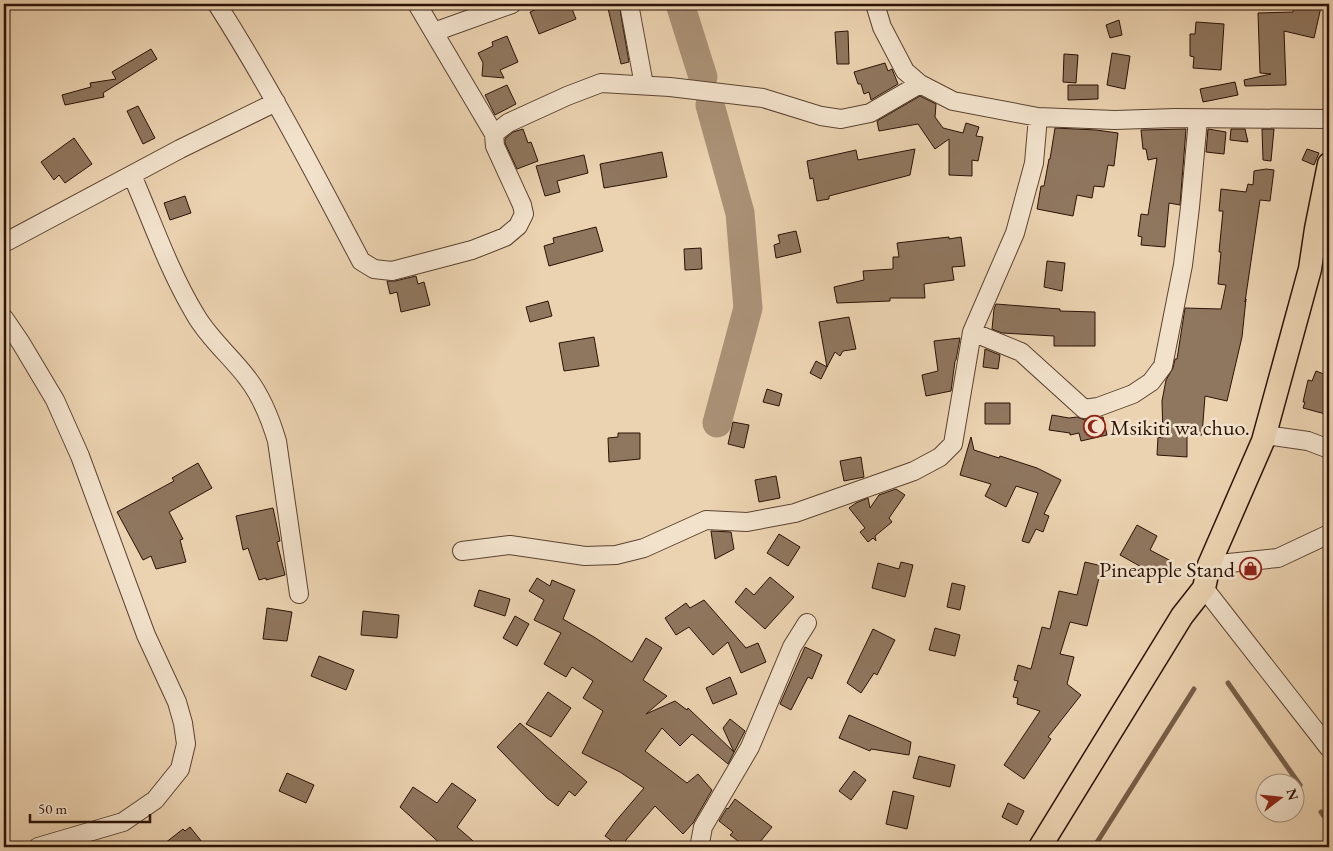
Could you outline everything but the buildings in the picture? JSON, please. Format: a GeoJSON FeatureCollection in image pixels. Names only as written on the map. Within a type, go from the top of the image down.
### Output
{"type":"FeatureCollection","features":[{"type":"Feature","properties":{"kind":"main road"},"geometry":{"type":"LineString","coordinates":[[1040,847],[1182,616],[1204,588],[1209,565],[1265,435],[1322,231],[1329,164]]}},
{"type":"Feature","properties":{"kind":"street"},"geometry":{"type":"LineString","coordinates":[[216,4],[276,102],[361,261],[374,269],[392,271],[472,250],[505,237],[518,226],[524,214],[522,205],[495,146],[494,134],[417,4]]}},
{"type":"Feature","properties":{"kind":"street"},"geometry":{"type":"LineString","coordinates":[[434,32],[512,4]]}},
{"type":"Feature","properties":{"kind":"street"},"geometry":{"type":"LineString","coordinates":[[629,4],[644,85]]}},
{"type":"Feature","properties":{"kind":"street"},"geometry":{"type":"LineString","coordinates":[[875,4],[882,27],[905,71],[920,84],[953,101],[1038,117],[1115,120],[1175,118],[1329,119]]}},
{"type":"Feature","properties":{"kind":"street"},"geometry":{"type":"LineString","coordinates":[[494,134],[508,123],[601,83],[644,85],[763,98],[821,116],[841,119],[870,113],[920,84]]}},
{"type":"Feature","properties":{"kind":"street"},"geometry":{"type":"LineString","coordinates":[[4,243],[180,149],[276,102]]}},
{"type":"Feature","properties":{"kind":"street"},"geometry":{"type":"LineString","coordinates":[[462,551],[510,546],[585,556],[616,555],[644,548],[706,520],[747,522],[795,513],[914,471],[940,457],[953,444],[972,332],[1015,233],[1034,164],[1038,117]]}},
{"type":"Feature","properties":{"kind":"street"},"geometry":{"type":"LineString","coordinates":[[972,332],[1021,352],[1084,409],[1098,407],[1133,394],[1151,382],[1163,366],[1183,265],[1198,119]]}},
{"type":"Feature","properties":{"kind":"street"},"geometry":{"type":"LineString","coordinates":[[132,175],[174,273],[196,316],[225,354],[249,380],[272,423],[277,441],[299,594]]}},
{"type":"Feature","properties":{"kind":"street"},"geometry":{"type":"LineString","coordinates":[[4,318],[55,400],[80,456],[146,635],[177,702],[186,744],[180,768],[147,806],[123,822],[38,847]]}},
{"type":"Feature","properties":{"kind":"street"},"geometry":{"type":"LineString","coordinates":[[1265,435],[1308,441],[1329,449]]}},
{"type":"Feature","properties":{"kind":"street"},"geometry":{"type":"LineString","coordinates":[[1209,565],[1278,558],[1329,534]]}},
{"type":"Feature","properties":{"kind":"street"},"geometry":{"type":"LineString","coordinates":[[1204,588],[1329,748]]}},
{"type":"Feature","properties":{"kind":"street"},"geometry":{"type":"LineString","coordinates":[[702,847],[700,844],[703,827],[750,747],[792,647],[807,623]]}},
{"type":"Feature","properties":{"kind":"waterway"},"geometry":{"type":"LineString","coordinates":[[680,4],[703,77]]}},
{"type":"Feature","properties":{"kind":"waterway"},"geometry":{"type":"LineString","coordinates":[[710,105],[740,213],[748,308],[717,423]]}},
{"type":"Feature","properties":{"kind":"waterway"},"geometry":{"type":"LineString","coordinates":[[1228,683],[1292,774]]}},
{"type":"Feature","properties":{"kind":"waterway"},"geometry":{"type":"LineString","coordinates":[[1094,847],[1194,689]]}},
{"type":"Feature","properties":{"kind":"waterway"},"geometry":{"type":"LineString","coordinates":[[1321,812],[1329,823]]}},
{"type":"Feature","properties":{"kind":"place","name":"Msikiti wa chuo."},"geometry":{"type":"Point","coordinates":[1094,427]}},
{"type":"Feature","properties":{"kind":"place","name":"Pineapple Stand"},"geometry":{"type":"Point","coordinates":[1251,569]}}]}
